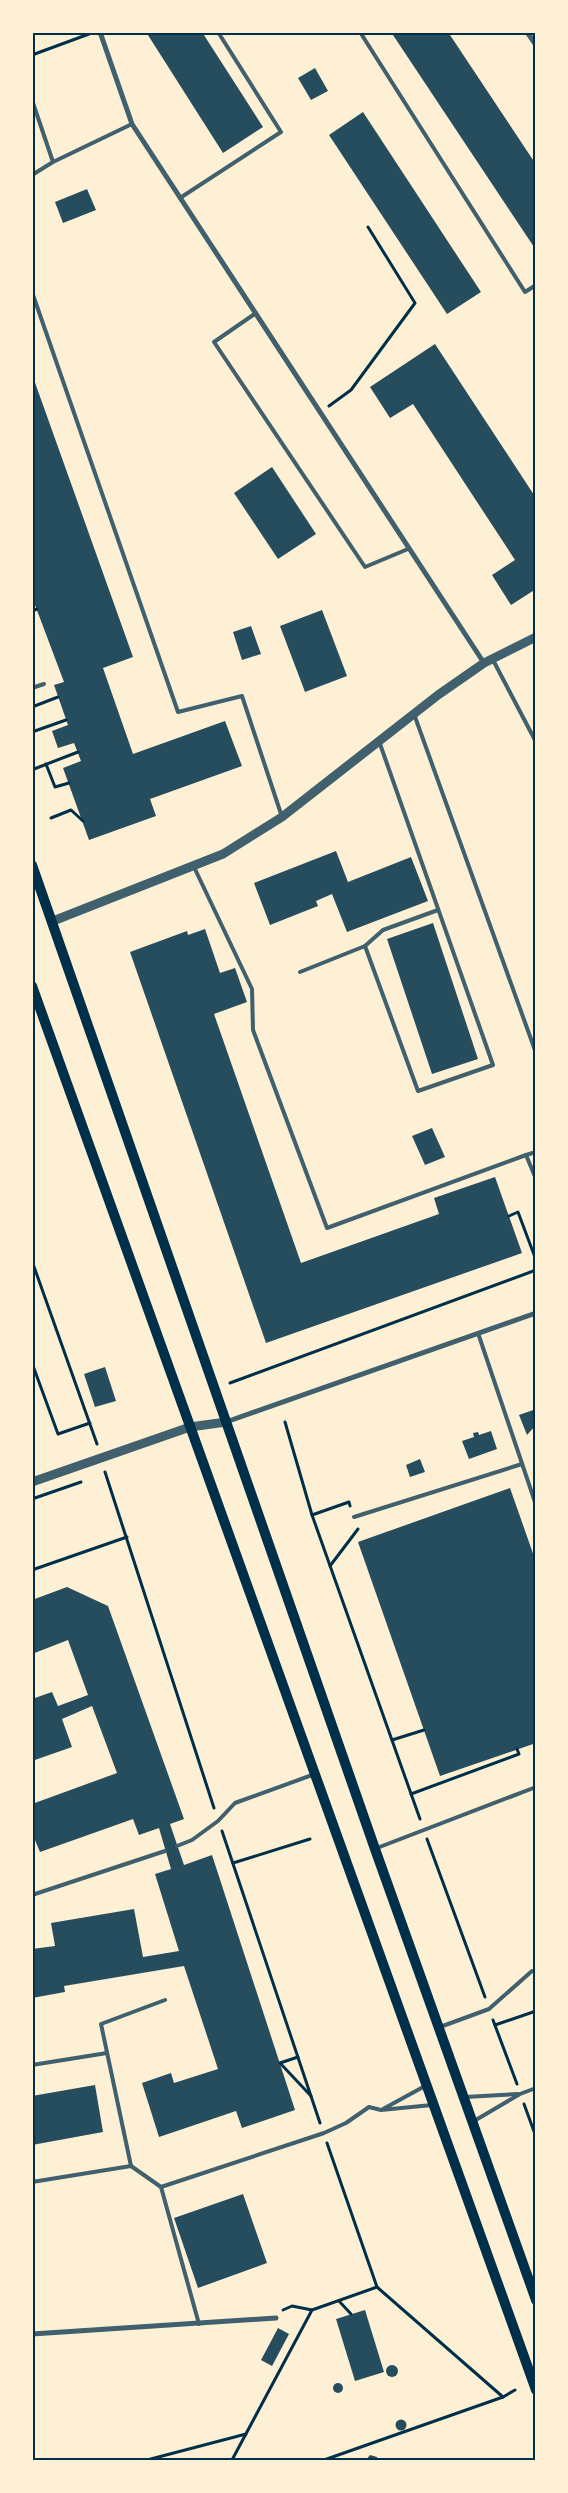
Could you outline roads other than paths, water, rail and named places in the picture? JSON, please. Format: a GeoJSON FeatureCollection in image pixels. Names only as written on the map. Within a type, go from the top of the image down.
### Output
{"type":"FeatureCollection","features":[{"type":"Feature","properties":{"kind":"main road"},"geometry":{"type":"LineString","coordinates":[[32,865],[375,1849],[536,2300]]}},
{"type":"Feature","properties":{"kind":"main road"},"geometry":{"type":"LineString","coordinates":[[32,986],[536,2390]]}},
{"type":"Feature","properties":{"kind":"street"},"geometry":{"type":"LineString","coordinates":[[100,32],[132,124],[408,549],[488,661]]}},
{"type":"Feature","properties":{"kind":"street"},"geometry":{"type":"LineString","coordinates":[[527,32],[536,45]]}},
{"type":"Feature","properties":{"kind":"street"},"geometry":{"type":"LineString","coordinates":[[53,921],[222,854],[282,817],[438,695],[488,661],[536,637]]}},
{"type":"Feature","properties":{"kind":"street"},"geometry":{"type":"LineString","coordinates":[[32,1482],[190,1427],[226,1422],[536,1314]]}},
{"type":"Feature","properties":{"kind":"street"},"geometry":{"type":"LineString","coordinates":[[32,2334],[199,2325],[276,2318]]}},
{"type":"Feature","properties":{"kind":"lane"},"geometry":{"type":"LineString","coordinates":[[180,198],[281,132],[218,32]]}},
{"type":"Feature","properties":{"kind":"lane"},"geometry":{"type":"LineString","coordinates":[[360,32],[524,292],[536,285]]}},
{"type":"Feature","properties":{"kind":"lane"},"geometry":{"type":"LineString","coordinates":[[32,100],[53,162]]}},
{"type":"Feature","properties":{"kind":"lane"},"geometry":{"type":"LineString","coordinates":[[32,174],[132,124]]}},
{"type":"Feature","properties":{"kind":"lane"},"geometry":{"type":"LineString","coordinates":[[32,292],[178,712],[242,696],[282,817]]}},
{"type":"Feature","properties":{"kind":"lane"},"geometry":{"type":"LineString","coordinates":[[256,313],[214,342],[365,567],[408,549]]}},
{"type":"Feature","properties":{"kind":"lane"},"geometry":{"type":"LineString","coordinates":[[488,661],[536,742]]}},
{"type":"Feature","properties":{"kind":"lane"},"geometry":{"type":"LineString","coordinates":[[32,688],[44,684]]}},
{"type":"Feature","properties":{"kind":"lane"},"geometry":{"type":"LineString","coordinates":[[414,714],[536,1053]]}},
{"type":"Feature","properties":{"kind":"lane"},"geometry":{"type":"LineString","coordinates":[[366,946],[418,1091],[493,1065],[379,741]]}},
{"type":"Feature","properties":{"kind":"lane"},"geometry":{"type":"LineString","coordinates":[[194,866],[252,989],[253,1030],[327,1228],[536,1152]]}},
{"type":"Feature","properties":{"kind":"lane"},"geometry":{"type":"LineString","coordinates":[[300,972],[366,946],[383,930],[438,910]]}},
{"type":"Feature","properties":{"kind":"lane"},"geometry":{"type":"LineString","coordinates":[[526,1155],[536,1179]]}},
{"type":"Feature","properties":{"kind":"lane"},"geometry":{"type":"LineString","coordinates":[[478,1333],[536,1505]]}},
{"type":"Feature","properties":{"kind":"lane"},"geometry":{"type":"LineString","coordinates":[[354,1517],[522,1464]]}},
{"type":"Feature","properties":{"kind":"lane"},"geometry":{"type":"LineString","coordinates":[[177,1846],[192,1840],[218,1821],[235,1803],[315,1774]]}},
{"type":"Feature","properties":{"kind":"lane"},"geometry":{"type":"LineString","coordinates":[[375,1849],[536,1786]]}},
{"type":"Feature","properties":{"kind":"lane"},"geometry":{"type":"LineString","coordinates":[[32,1895],[165,1851]]}},
{"type":"Feature","properties":{"kind":"lane"},"geometry":{"type":"LineString","coordinates":[[440,2027],[489,2009],[532,1971]]}},
{"type":"Feature","properties":{"kind":"lane"},"geometry":{"type":"LineString","coordinates":[[165,2000],[101,2024],[131,2166],[161,2187],[199,2325]]}},
{"type":"Feature","properties":{"kind":"lane"},"geometry":{"type":"LineString","coordinates":[[32,2065],[107,2053]]}},
{"type":"Feature","properties":{"kind":"lane"},"geometry":{"type":"LineString","coordinates":[[381,2110],[426,2086]]}},
{"type":"Feature","properties":{"kind":"lane"},"geometry":{"type":"LineString","coordinates":[[472,2122],[520,2094],[536,2088]]}},
{"type":"Feature","properties":{"kind":"lane"},"geometry":{"type":"LineString","coordinates":[[464,2097],[520,2094]]}},
{"type":"Feature","properties":{"kind":"lane"},"geometry":{"type":"LineString","coordinates":[[161,2187],[324,2133],[346,2123],[369,2107],[381,2110],[433,2104]]}},
{"type":"Feature","properties":{"kind":"lane"},"geometry":{"type":"LineString","coordinates":[[32,2182],[131,2166]]}}]}
